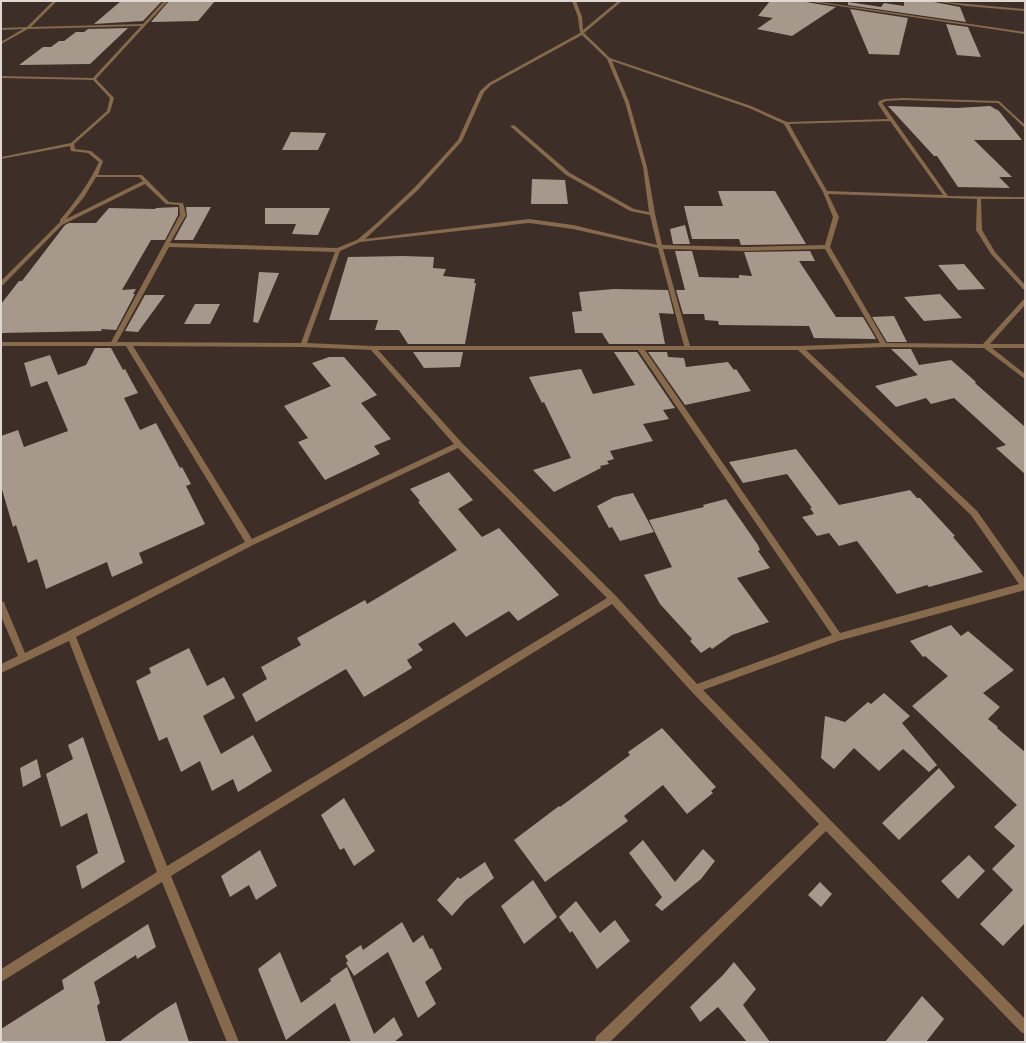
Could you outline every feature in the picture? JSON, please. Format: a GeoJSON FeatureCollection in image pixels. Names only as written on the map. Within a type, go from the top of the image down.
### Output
{"type":"FeatureCollection","features":[{"type":"Feature","properties":{"kind":"street"},"geometry":{"type":"LineString","coordinates":[[1,43],[28,28],[55,1]]}},
{"type":"Feature","properties":{"kind":"street"},"geometry":{"type":"LineString","coordinates":[[94,79],[166,1]]}},
{"type":"Feature","properties":{"kind":"street"},"geometry":{"type":"LineString","coordinates":[[574,1],[580,17],[582,33],[609,59],[632,118],[645,167],[652,214],[687,347]]}},
{"type":"Feature","properties":{"kind":"street"},"geometry":{"type":"LineString","coordinates":[[359,241],[416,189],[460,140],[482,91],[490,84],[582,33],[611,7],[620,1]]}},
{"type":"Feature","properties":{"kind":"street"},"geometry":{"type":"LineString","coordinates":[[808,1],[1025,33]]}},
{"type":"Feature","properties":{"kind":"street"},"geometry":{"type":"LineString","coordinates":[[936,1],[1025,10]]}},
{"type":"Feature","properties":{"kind":"street"},"geometry":{"type":"LineString","coordinates":[[1,29],[144,25]]}},
{"type":"Feature","properties":{"kind":"street"},"geometry":{"type":"LineString","coordinates":[[609,59],[750,107],[786,123],[890,120]]}},
{"type":"Feature","properties":{"kind":"street"},"geometry":{"type":"LineString","coordinates":[[1,77],[94,79],[112,98],[109,111],[72,144],[1,158]]}},
{"type":"Feature","properties":{"kind":"street"},"geometry":{"type":"LineString","coordinates":[[947,197],[890,120],[880,102],[885,100],[902,99],[999,102],[1025,127]]}},
{"type":"Feature","properties":{"kind":"street"},"geometry":{"type":"LineString","coordinates":[[786,123],[825,192],[836,218],[826,246]]}},
{"type":"Feature","properties":{"kind":"street"},"geometry":{"type":"LineString","coordinates":[[512,126],[568,174],[632,210],[652,214]]}},
{"type":"Feature","properties":{"kind":"street"},"geometry":{"type":"LineString","coordinates":[[1,284],[60,224],[82,196],[95,176],[101,162],[89,152],[73,150],[72,144]]}},
{"type":"Feature","properties":{"kind":"street"},"geometry":{"type":"LineString","coordinates":[[95,176],[140,176],[168,203],[181,204],[183,215],[113,344]]}},
{"type":"Feature","properties":{"kind":"street"},"geometry":{"type":"LineString","coordinates":[[60,224],[145,182]]}},
{"type":"Feature","properties":{"kind":"street"},"geometry":{"type":"LineString","coordinates":[[825,192],[979,198],[1025,198]]}},
{"type":"Feature","properties":{"kind":"street"},"geometry":{"type":"LineString","coordinates":[[979,198],[979,230],[992,253],[1025,288]]}},
{"type":"Feature","properties":{"kind":"street"},"geometry":{"type":"LineString","coordinates":[[168,245],[338,250],[359,241],[529,221],[573,227],[660,247],[747,249],[826,246]]}},
{"type":"Feature","properties":{"kind":"street"},"geometry":{"type":"LineString","coordinates":[[826,246],[884,345]]}},
{"type":"Feature","properties":{"kind":"street"},"geometry":{"type":"LineString","coordinates":[[303,345],[338,250]]}},
{"type":"Feature","properties":{"kind":"street"},"geometry":{"type":"LineString","coordinates":[[985,345],[1025,301]]}},
{"type":"Feature","properties":{"kind":"street"},"geometry":{"type":"LineString","coordinates":[[1,344],[303,345],[373,348],[800,348],[884,345],[1025,346]]}},
{"type":"Feature","properties":{"kind":"street"},"geometry":{"type":"LineString","coordinates":[[128,344],[250,543]]}},
{"type":"Feature","properties":{"kind":"street"},"geometry":{"type":"LineString","coordinates":[[985,345],[1025,377]]}},
{"type":"Feature","properties":{"kind":"street"},"geometry":{"type":"LineString","coordinates":[[373,348],[459,445],[613,599],[695,689],[1025,1028]]}},
{"type":"Feature","properties":{"kind":"street"},"geometry":{"type":"LineString","coordinates":[[640,348],[838,637]]}},
{"type":"Feature","properties":{"kind":"street"},"geometry":{"type":"LineString","coordinates":[[695,689],[838,637],[1025,586],[974,513],[800,348]]}},
{"type":"Feature","properties":{"kind":"street"},"geometry":{"type":"LineString","coordinates":[[1,669],[71,636],[250,543],[459,445]]}},
{"type":"Feature","properties":{"kind":"street"},"geometry":{"type":"LineString","coordinates":[[1,976],[164,874],[613,599]]}},
{"type":"Feature","properties":{"kind":"street"},"geometry":{"type":"LineString","coordinates":[[1,605],[23,658]]}},
{"type":"Feature","properties":{"kind":"street"},"geometry":{"type":"LineString","coordinates":[[71,636],[164,874],[233,1042]]}},
{"type":"Feature","properties":{"kind":"street"},"geometry":{"type":"LineString","coordinates":[[601,1042],[826,824]]}},
{"type":"Feature","properties":{"kind":"building"},"geometry":{"type":"Polygon","coordinates":[[[121,1],[162,1],[143,21],[94,24],[121,1]]]}},
{"type":"Feature","properties":{"kind":"building"},"geometry":{"type":"Polygon","coordinates":[[[169,1],[215,1],[198,21],[151,22],[169,1]]]}},
{"type":"Feature","properties":{"kind":"building"},"geometry":{"type":"Polygon","coordinates":[[[770,1],[805,1],[836,7],[792,36],[757,29],[773,18],[758,16],[770,1]]]}},
{"type":"Feature","properties":{"kind":"building"},"geometry":{"type":"Polygon","coordinates":[[[904,1],[933,1],[960,7],[966,22],[848,5],[848,2],[881,7],[884,3],[904,6],[904,1]]]}},
{"type":"Feature","properties":{"kind":"building"},"geometry":{"type":"Polygon","coordinates":[[[850,9],[908,18],[899,55],[869,54],[850,9]]]}},
{"type":"Feature","properties":{"kind":"building"},"geometry":{"type":"Polygon","coordinates":[[[946,24],[968,27],[981,57],[957,55],[946,24]]]}},
{"type":"Feature","properties":{"kind":"building"},"geometry":{"type":"Polygon","coordinates":[[[128,28],[90,64],[19,65],[43,47],[51,47],[59,41],[64,41],[76,32],[84,32],[88,29],[128,28]]]}},
{"type":"Feature","properties":{"kind":"building"},"geometry":{"type":"Polygon","coordinates":[[[888,106],[957,108],[990,106],[999,111],[1022,140],[974,140],[1012,177],[999,177],[1010,188],[958,187],[937,156],[934,156],[888,106]]]}},
{"type":"Feature","properties":{"kind":"building"},"geometry":{"type":"Polygon","coordinates":[[[291,132],[326,133],[318,150],[282,150],[291,132]]]}},
{"type":"Feature","properties":{"kind":"building"},"geometry":{"type":"Polygon","coordinates":[[[532,179],[565,180],[568,204],[531,204],[532,179]]]}},
{"type":"Feature","properties":{"kind":"building"},"geometry":{"type":"Polygon","coordinates":[[[718,191],[775,191],[806,244],[741,245],[739,239],[692,239],[684,206],[723,206],[718,191]]]}},
{"type":"Feature","properties":{"kind":"building"},"geometry":{"type":"Polygon","coordinates":[[[178,207],[178,215],[165,240],[151,240],[122,290],[136,289],[133,294],[135,294],[116,330],[101,329],[102,331],[1,333],[1,304],[19,281],[22,281],[65,225],[69,223],[96,223],[109,208],[155,209],[178,207]]]}},
{"type":"Feature","properties":{"kind":"building"},"geometry":{"type":"Polygon","coordinates":[[[186,207],[211,207],[193,240],[174,240],[187,216],[186,207]]]}},
{"type":"Feature","properties":{"kind":"building"},"geometry":{"type":"Polygon","coordinates":[[[265,208],[330,208],[318,235],[292,234],[296,224],[265,224],[265,208]]]}},
{"type":"Feature","properties":{"kind":"building"},"geometry":{"type":"Polygon","coordinates":[[[685,225],[690,244],[673,244],[670,229],[685,225]]]}},
{"type":"Feature","properties":{"kind":"building"},"geometry":{"type":"Polygon","coordinates":[[[675,251],[692,251],[699,277],[739,278],[739,275],[752,276],[744,252],[810,251],[815,261],[799,261],[836,317],[863,317],[876,339],[814,338],[809,326],[719,325],[718,321],[705,320],[704,314],[683,314],[676,290],[685,290],[675,251]]]}},
{"type":"Feature","properties":{"kind":"building"},"geometry":{"type":"Polygon","coordinates":[[[348,257],[434,257],[433,268],[446,269],[443,276],[475,279],[474,283],[476,283],[465,344],[408,344],[399,330],[375,330],[378,320],[329,320],[348,257]]]}},
{"type":"Feature","properties":{"kind":"building"},"geometry":{"type":"Polygon","coordinates":[[[964,264],[985,289],[958,290],[938,265],[964,264]]]}},
{"type":"Feature","properties":{"kind":"building"},"geometry":{"type":"Polygon","coordinates":[[[259,272],[279,273],[258,323],[253,322],[259,272]]]}},
{"type":"Feature","properties":{"kind":"building"},"geometry":{"type":"Polygon","coordinates":[[[614,289],[668,290],[674,314],[659,313],[665,344],[609,344],[602,333],[575,333],[572,312],[582,311],[579,292],[614,289]]]}},
{"type":"Feature","properties":{"kind":"building"},"geometry":{"type":"Polygon","coordinates":[[[940,294],[962,318],[924,321],[904,297],[940,294]]]}},
{"type":"Feature","properties":{"kind":"building"},"geometry":{"type":"Polygon","coordinates":[[[145,295],[165,295],[138,332],[125,331],[145,295]]]}},
{"type":"Feature","properties":{"kind":"building"},"geometry":{"type":"Polygon","coordinates":[[[195,304],[220,304],[210,324],[184,324],[195,304]]]}},
{"type":"Feature","properties":{"kind":"building"},"geometry":{"type":"Polygon","coordinates":[[[894,316],[907,342],[887,342],[872,317],[894,316]]]}},
{"type":"Feature","properties":{"kind":"building"},"geometry":{"type":"Polygon","coordinates":[[[95,348],[111,348],[123,370],[125,369],[138,393],[124,398],[140,430],[156,423],[180,468],[182,467],[191,484],[186,486],[205,524],[139,553],[143,563],[112,577],[107,562],[46,589],[37,559],[28,563],[16,525],[13,527],[1,486],[1,436],[18,430],[24,447],[68,431],[47,381],[31,387],[24,363],[50,355],[58,375],[86,365],[95,348]]]}},
{"type":"Feature","properties":{"kind":"building"},"geometry":{"type":"Polygon","coordinates":[[[891,349],[911,349],[919,365],[951,360],[1025,427],[1025,474],[996,448],[1006,445],[954,398],[931,404],[926,398],[896,407],[875,386],[918,375],[891,349]]]}},
{"type":"Feature","properties":{"kind":"building"},"geometry":{"type":"Polygon","coordinates":[[[413,352],[463,352],[460,367],[424,368],[413,352]]]}},
{"type":"Feature","properties":{"kind":"building"},"geometry":{"type":"Polygon","coordinates":[[[614,352],[637,352],[675,408],[663,410],[669,419],[643,424],[653,441],[610,451],[614,459],[607,461],[609,464],[600,466],[601,468],[554,492],[533,470],[571,458],[544,402],[542,403],[529,377],[581,369],[593,394],[635,385],[614,352]]]}},
{"type":"Feature","properties":{"kind":"building"},"geometry":{"type":"Polygon","coordinates":[[[648,352],[667,352],[668,357],[684,358],[686,367],[728,362],[734,370],[736,369],[751,391],[685,405],[648,352]]]}},
{"type":"Feature","properties":{"kind":"building"},"geometry":{"type":"Polygon","coordinates":[[[329,357],[344,357],[377,395],[361,403],[391,439],[374,446],[380,454],[325,480],[298,442],[308,438],[284,406],[331,386],[312,363],[329,357]]]}},
{"type":"Feature","properties":{"kind":"building"},"geometry":{"type":"Polygon","coordinates":[[[796,449],[839,505],[910,490],[917,498],[920,498],[955,536],[953,537],[983,572],[929,587],[927,585],[897,594],[857,541],[839,546],[829,533],[817,536],[802,517],[814,514],[810,508],[812,508],[787,474],[743,483],[729,462],[796,449]]]}},
{"type":"Feature","properties":{"kind":"building"},"geometry":{"type":"Polygon","coordinates":[[[449,472],[473,500],[458,509],[482,537],[499,528],[559,595],[518,621],[509,611],[466,637],[454,622],[418,644],[423,650],[407,660],[412,668],[364,697],[346,669],[256,722],[242,694],[267,679],[261,667],[301,645],[297,638],[365,600],[367,604],[457,550],[418,502],[420,501],[410,489],[449,472]]]}},
{"type":"Feature","properties":{"kind":"building"},"geometry":{"type":"Polygon","coordinates":[[[633,493],[654,532],[620,541],[612,527],[609,528],[597,506],[614,497],[633,493]]]}},
{"type":"Feature","properties":{"kind":"building"},"geometry":{"type":"Polygon","coordinates":[[[726,499],[758,545],[760,550],[758,551],[770,568],[737,578],[769,622],[732,635],[712,649],[710,647],[701,653],[690,641],[692,639],[660,604],[644,575],[672,567],[649,520],[704,507],[703,505],[726,499]]]}},
{"type":"Feature","properties":{"kind":"building"},"geometry":{"type":"Polygon","coordinates":[[[951,625],[961,636],[968,631],[1014,670],[983,693],[1000,707],[988,719],[1025,752],[1025,923],[1003,946],[980,924],[1013,890],[992,869],[1015,846],[994,827],[1017,805],[912,706],[948,676],[925,656],[923,657],[910,641],[951,625]]]}},
{"type":"Feature","properties":{"kind":"building"},"geometry":{"type":"Polygon","coordinates":[[[189,648],[207,686],[224,677],[235,698],[203,716],[221,754],[253,735],[272,771],[238,792],[233,779],[212,791],[200,761],[181,772],[167,737],[159,741],[136,681],[151,673],[149,668],[189,648]]]}},
{"type":"Feature","properties":{"kind":"building"},"geometry":{"type":"Polygon","coordinates":[[[884,693],[910,716],[902,723],[937,765],[929,772],[903,749],[879,771],[854,748],[834,769],[821,758],[825,716],[845,722],[868,702],[871,704],[884,693]]]}},
{"type":"Feature","properties":{"kind":"building"},"geometry":{"type":"Polygon","coordinates":[[[662,728],[716,787],[711,791],[713,793],[687,814],[663,785],[624,816],[628,821],[545,882],[514,840],[630,755],[628,752],[662,728]]]}},
{"type":"Feature","properties":{"kind":"building"},"geometry":{"type":"Polygon","coordinates":[[[83,737],[125,862],[82,889],[76,866],[98,853],[87,813],[61,827],[46,774],[73,759],[68,745],[83,737]]]}},
{"type":"Feature","properties":{"kind":"building"},"geometry":{"type":"Polygon","coordinates":[[[37,759],[41,777],[23,787],[20,768],[37,759]]]}},
{"type":"Feature","properties":{"kind":"building"},"geometry":{"type":"Polygon","coordinates":[[[939,768],[955,787],[899,840],[882,823],[939,768]]]}},
{"type":"Feature","properties":{"kind":"building"},"geometry":{"type":"Polygon","coordinates":[[[344,798],[375,851],[354,866],[344,848],[340,850],[321,815],[344,798]]]}},
{"type":"Feature","properties":{"kind":"building"},"geometry":{"type":"Polygon","coordinates":[[[643,840],[675,882],[703,849],[715,861],[701,879],[662,911],[655,905],[662,897],[629,853],[643,840]]]}},
{"type":"Feature","properties":{"kind":"building"},"geometry":{"type":"Polygon","coordinates":[[[260,850],[277,886],[256,900],[249,885],[230,897],[221,876],[260,850]]]}},
{"type":"Feature","properties":{"kind":"building"},"geometry":{"type":"Polygon","coordinates":[[[969,855],[985,871],[958,899],[941,881],[969,855]]]}},
{"type":"Feature","properties":{"kind":"building"},"geometry":{"type":"Polygon","coordinates":[[[485,862],[494,878],[466,900],[452,916],[437,900],[458,877],[460,879],[485,862]]]}},
{"type":"Feature","properties":{"kind":"building"},"geometry":{"type":"Polygon","coordinates":[[[533,880],[557,917],[524,944],[501,906],[533,880]]]}},
{"type":"Feature","properties":{"kind":"building"},"geometry":{"type":"Polygon","coordinates":[[[820,882],[832,894],[821,907],[808,895],[820,882]]]}},
{"type":"Feature","properties":{"kind":"building"},"geometry":{"type":"Polygon","coordinates":[[[576,901],[600,933],[615,920],[630,941],[597,969],[572,931],[570,933],[559,917],[576,901]]]}},
{"type":"Feature","properties":{"kind":"building"},"geometry":{"type":"Polygon","coordinates":[[[402,922],[413,943],[423,935],[430,949],[432,948],[442,969],[425,982],[436,1004],[418,1018],[388,952],[354,976],[346,963],[348,961],[345,956],[361,945],[363,950],[402,922]]]}},
{"type":"Feature","properties":{"kind":"building"},"geometry":{"type":"Polygon","coordinates":[[[148,924],[156,947],[137,959],[136,955],[94,982],[100,1003],[97,1006],[106,1042],[1,1042],[1,1029],[64,989],[62,980],[148,924]]]}},
{"type":"Feature","properties":{"kind":"building"},"geometry":{"type":"Polygon","coordinates":[[[280,952],[301,1003],[347,967],[374,1034],[394,1017],[403,1035],[394,1042],[351,1042],[335,1003],[286,1040],[258,969],[280,952]]]}},
{"type":"Feature","properties":{"kind":"building"},"geometry":{"type":"Polygon","coordinates":[[[734,962],[756,989],[743,1005],[770,1042],[747,1042],[718,1007],[700,1022],[690,1007],[723,975],[734,962]]]}},
{"type":"Feature","properties":{"kind":"building"},"geometry":{"type":"Polygon","coordinates":[[[922,996],[944,1019],[926,1042],[885,1042],[922,996]]]}},
{"type":"Feature","properties":{"kind":"building"},"geometry":{"type":"Polygon","coordinates":[[[176,1002],[189,1042],[119,1042],[159,1013],[176,1002]]]}}]}
